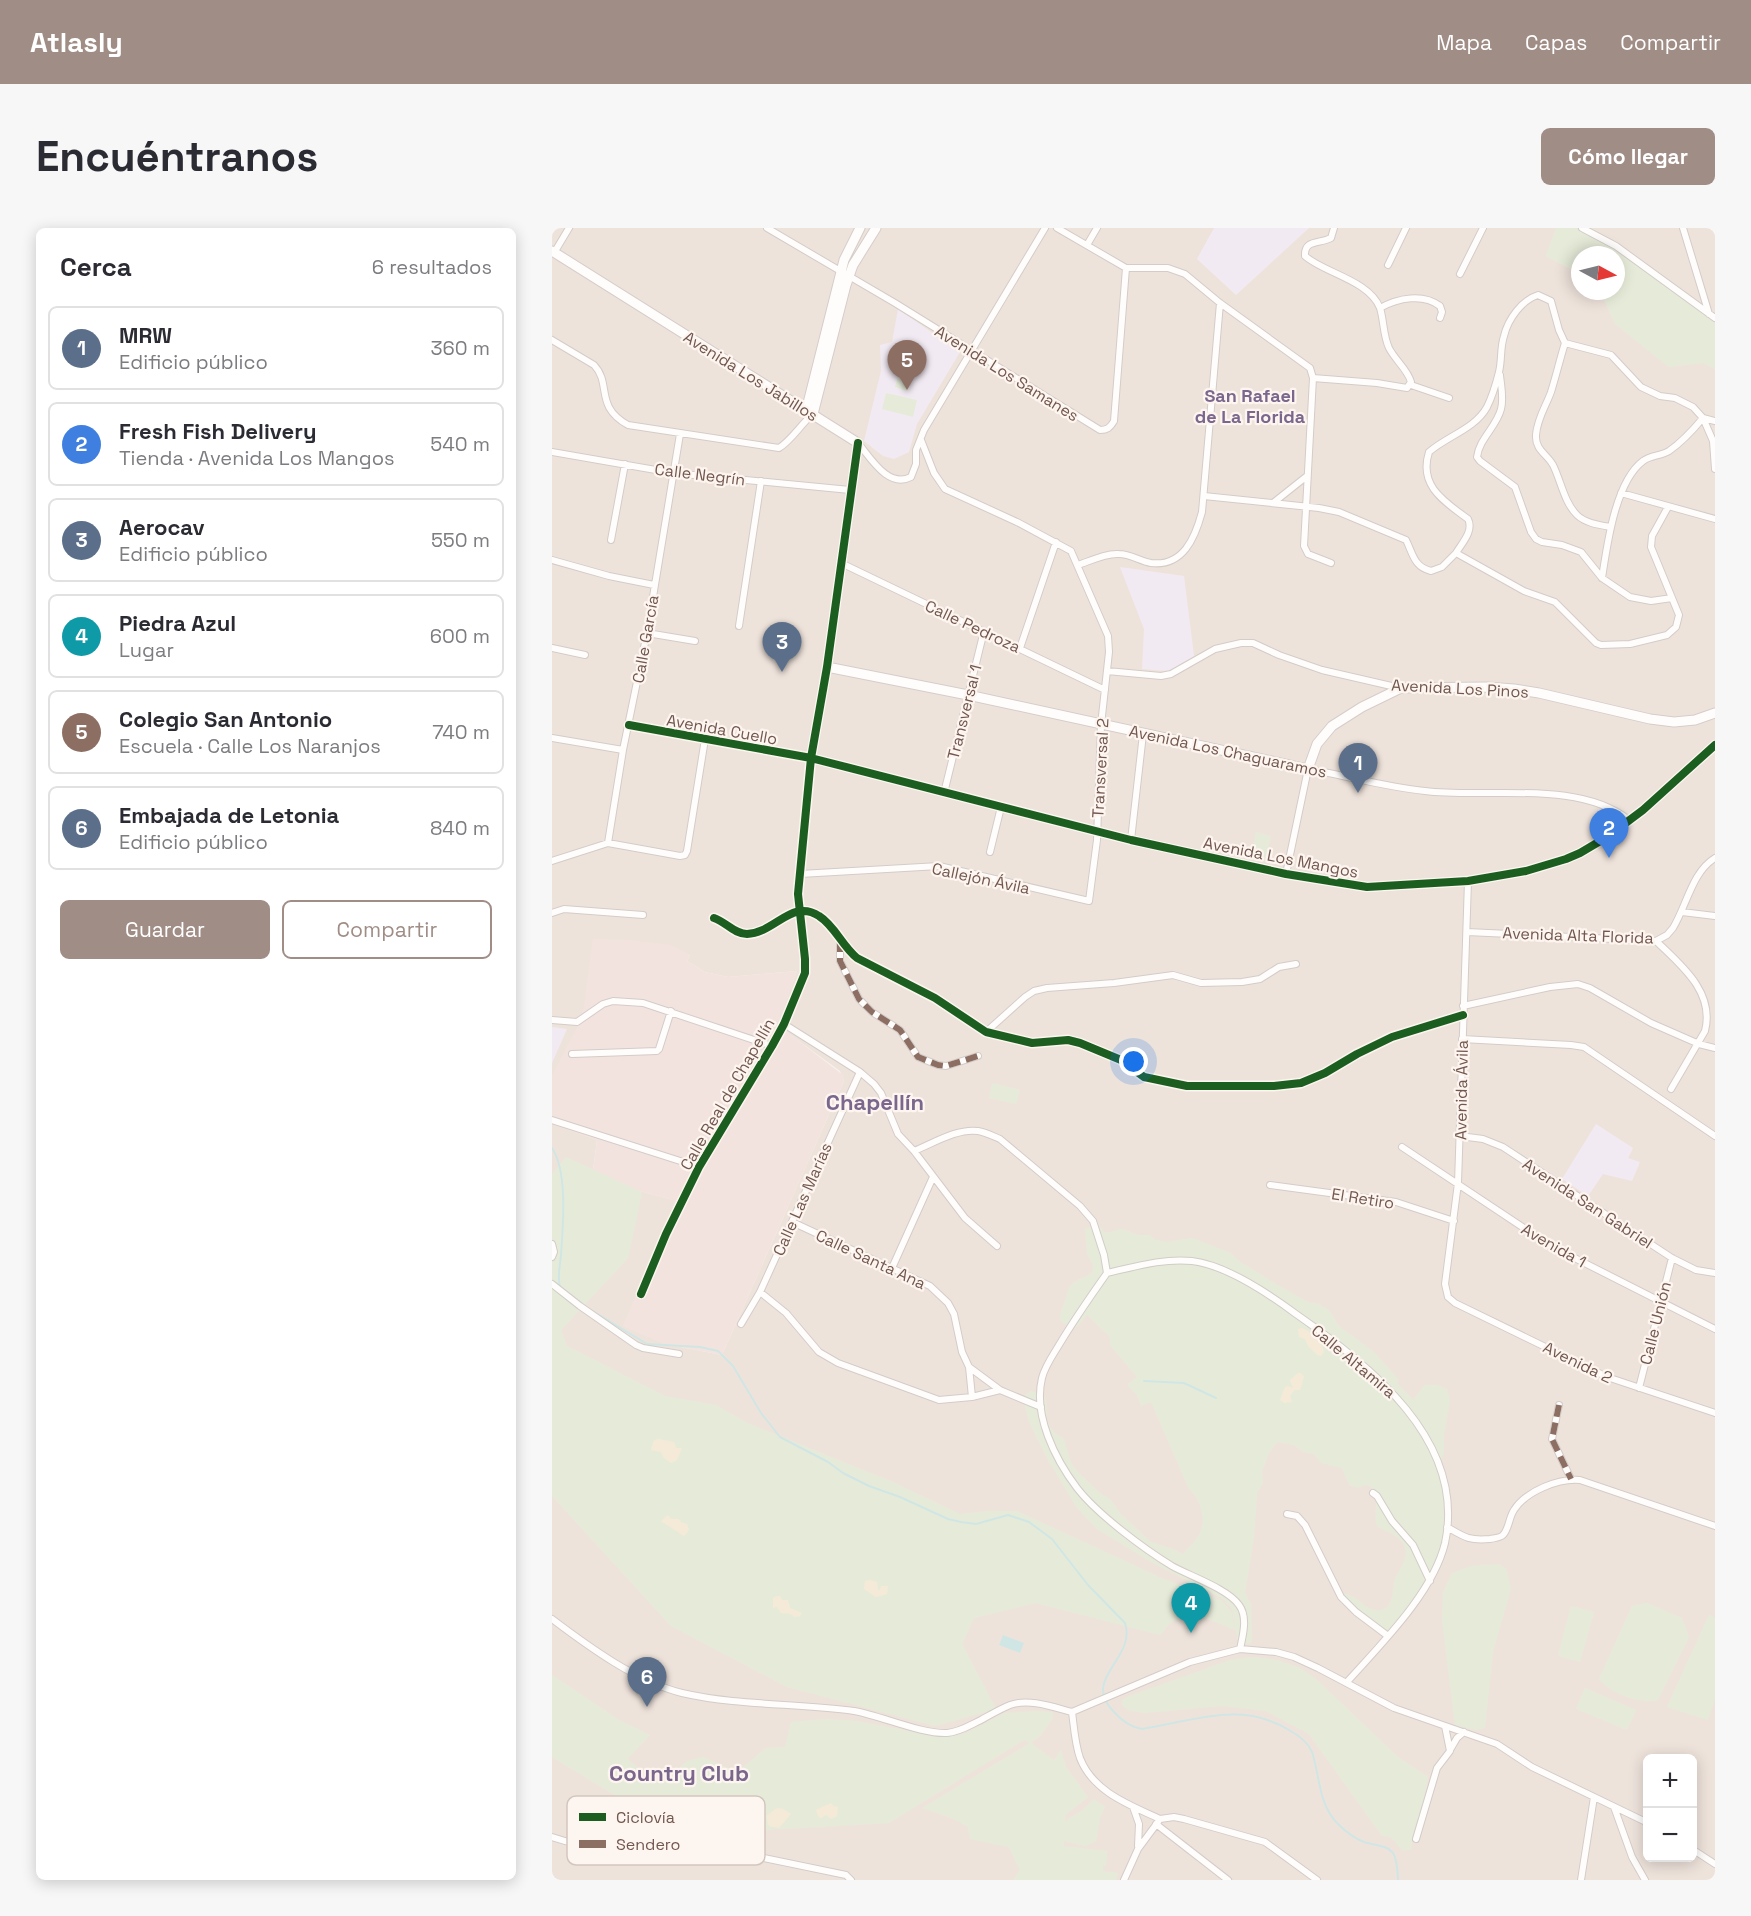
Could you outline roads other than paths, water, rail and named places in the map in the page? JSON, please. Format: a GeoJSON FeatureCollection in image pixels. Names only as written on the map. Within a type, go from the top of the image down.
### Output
{"type":"FeatureCollection","features":[{"type":"Feature","properties":{"kind":"street"},"geometry":{"type":"LineString","coordinates":[[553,253],[569,228]]}},
{"type":"Feature","properties":{"kind":"street","name":"Avenida Los Samanes"},"geometry":{"type":"LineString","coordinates":[[767,228],[895,303],[1091,425],[1105,430],[1114,421],[1126,268]]}},
{"type":"Feature","properties":{"kind":"street"},"geometry":{"type":"LineString","coordinates":[[552,340],[600,371],[606,400],[620,421],[628,425],[779,448],[786,443],[809,413],[845,275],[846,255],[860,228]]}},
{"type":"Feature","properties":{"kind":"street"},"geometry":{"type":"LineString","coordinates":[[845,275],[876,228]]}},
{"type":"Feature","properties":{"kind":"street"},"geometry":{"type":"LineString","coordinates":[[921,440],[924,430],[970,351],[1045,228]]}},
{"type":"Feature","properties":{"kind":"street"},"geometry":{"type":"LineString","coordinates":[[1057,228],[1126,268],[1173,269],[1185,274],[1220,303],[1311,368],[1313,378],[1305,550],[1313,557],[1331,563]]}},
{"type":"Feature","properties":{"kind":"street"},"geometry":{"type":"LineString","coordinates":[[1087,245],[1097,228]]}},
{"type":"Feature","properties":{"kind":"street"},"geometry":{"type":"LineString","coordinates":[[1334,228],[1331,238],[1309,244],[1304,251],[1305,256],[1356,284],[1375,299],[1380,308],[1385,338],[1391,352],[1411,379],[1411,385]]}},
{"type":"Feature","properties":{"kind":"street"},"geometry":{"type":"LineString","coordinates":[[1388,265],[1406,228]]}},
{"type":"Feature","properties":{"kind":"street"},"geometry":{"type":"LineString","coordinates":[[1460,274],[1482,228]]}},
{"type":"Feature","properties":{"kind":"street"},"geometry":{"type":"LineString","coordinates":[[1582,228],[1616,246],[1712,316]]}},
{"type":"Feature","properties":{"kind":"street"},"geometry":{"type":"LineString","coordinates":[[1683,228],[1712,316]]}},
{"type":"Feature","properties":{"kind":"street","name":"Avenida Los Jabillos"},"geometry":{"type":"LineString","coordinates":[[553,253],[858,443],[888,477],[906,480],[911,477],[914,472],[916,450],[921,440]]}},
{"type":"Feature","properties":{"kind":"street"},"geometry":{"type":"LineString","coordinates":[[1204,496],[1306,506],[1339,512],[1406,540],[1412,556],[1425,570],[1431,571],[1442,567],[1456,553],[1471,524],[1468,519],[1447,504],[1434,489],[1426,472],[1426,460],[1429,452],[1479,418],[1486,409],[1499,371],[1503,336],[1508,324],[1524,303],[1538,295],[1551,301],[1558,330],[1565,343],[1551,391],[1539,420],[1536,442],[1539,449],[1550,460],[1568,502],[1577,515],[1586,521],[1611,527]]}},
{"type":"Feature","properties":{"kind":"street"},"geometry":{"type":"LineString","coordinates":[[1380,308],[1408,299],[1426,299],[1440,306],[1442,312],[1440,318]]}},
{"type":"Feature","properties":{"kind":"street"},"geometry":{"type":"LineString","coordinates":[[1078,565],[1116,554],[1151,563],[1162,563],[1181,555],[1193,540],[1202,513],[1204,496],[1220,303]]}},
{"type":"Feature","properties":{"kind":"street"},"geometry":{"type":"LineString","coordinates":[[1565,343],[1611,356],[1641,387],[1660,396],[1675,398],[1693,407],[1703,418],[1713,441],[1715,469]]}},
{"type":"Feature","properties":{"kind":"street"},"geometry":{"type":"LineString","coordinates":[[1499,371],[1501,409],[1479,449],[1478,457],[1515,488],[1531,532],[1542,542],[1562,545],[1581,552],[1602,578],[1621,592],[1641,600],[1672,598]]}},
{"type":"Feature","properties":{"kind":"street"},"geometry":{"type":"LineString","coordinates":[[1313,378],[1407,388],[1411,385],[1449,398]]}},
{"type":"Feature","properties":{"kind":"street"},"geometry":{"type":"LineString","coordinates":[[1703,418],[1715,421]]}},
{"type":"Feature","properties":{"kind":"street"},"geometry":{"type":"LineString","coordinates":[[1602,578],[1611,527],[1621,493],[1643,461],[1669,450],[1693,430],[1703,418]]}},
{"type":"Feature","properties":{"kind":"street","name":"Calle García"},"geometry":{"type":"LineString","coordinates":[[608,843],[623,750],[647,633],[680,434]]}},
{"type":"Feature","properties":{"kind":"street","name":"Transversal 2"},"geometry":{"type":"LineString","coordinates":[[921,440],[934,473],[945,489],[1071,551],[1108,636],[1101,725],[1097,832],[1089,902]]}},
{"type":"Feature","properties":{"kind":"street"},"geometry":{"type":"LineString","coordinates":[[811,758],[858,443]]}},
{"type":"Feature","properties":{"kind":"street","name":"Calle Negrín"},"geometry":{"type":"LineString","coordinates":[[552,452],[673,473],[850,490]]}},
{"type":"Feature","properties":{"kind":"street"},"geometry":{"type":"LineString","coordinates":[[611,540],[625,464]]}},
{"type":"Feature","properties":{"kind":"street"},"geometry":{"type":"LineString","coordinates":[[1272,504],[1307,476]]}},
{"type":"Feature","properties":{"kind":"street"},"geometry":{"type":"LineString","coordinates":[[739,626],[761,481]]}},
{"type":"Feature","properties":{"kind":"street"},"geometry":{"type":"LineString","coordinates":[[1621,493],[1715,519]]}},
{"type":"Feature","properties":{"kind":"street"},"geometry":{"type":"LineString","coordinates":[[1456,553],[1524,591],[1555,602],[1596,643],[1601,645],[1630,644],[1660,638],[1671,633],[1679,619],[1653,553],[1651,542],[1668,507]]}},
{"type":"Feature","properties":{"kind":"street"},"geometry":{"type":"LineString","coordinates":[[1020,648],[1056,542]]}},
{"type":"Feature","properties":{"kind":"street"},"geometry":{"type":"LineString","coordinates":[[552,560],[609,576],[654,585]]}},
{"type":"Feature","properties":{"kind":"street","name":"Calle Pedroza"},"geometry":{"type":"LineString","coordinates":[[841,563],[1105,690]]}},
{"type":"Feature","properties":{"kind":"street","name":"Transversal 1"},"geometry":{"type":"LineString","coordinates":[[944,793],[984,631]]}},
{"type":"Feature","properties":{"kind":"street"},"geometry":{"type":"LineString","coordinates":[[647,633],[695,641]]}},
{"type":"Feature","properties":{"kind":"street","name":"Avenida Los Pinos"},"geometry":{"type":"LineString","coordinates":[[1107,671],[1161,676],[1171,674],[1215,649],[1241,643],[1253,643],[1322,670],[1401,688],[1514,689],[1650,719],[1674,722],[1695,720],[1715,713]]}},
{"type":"Feature","properties":{"kind":"street"},"geometry":{"type":"LineString","coordinates":[[552,648],[585,655]]}},
{"type":"Feature","properties":{"kind":"street","name":"Avenida Los Chaguaramos"},"geometry":{"type":"LineString","coordinates":[[826,666],[1423,791],[1534,794],[1594,801],[1619,812],[1629,820]]}},
{"type":"Feature","properties":{"kind":"street"},"geometry":{"type":"LineString","coordinates":[[1286,874],[1308,768],[1317,744],[1332,726],[1362,707],[1401,688]]}},
{"type":"Feature","properties":{"kind":"street","name":"Avenida Cuello"},"geometry":{"type":"LineString","coordinates":[[629,725],[811,758]]}},
{"type":"Feature","properties":{"kind":"street"},"geometry":{"type":"LineString","coordinates":[[1131,840],[1143,734]]}},
{"type":"Feature","properties":{"kind":"street"},"geometry":{"type":"LineString","coordinates":[[552,738],[623,750]]}},
{"type":"Feature","properties":{"kind":"street"},"geometry":{"type":"LineString","coordinates":[[552,861],[608,843],[685,855],[705,739]]}},
{"type":"Feature","properties":{"kind":"street","name":"Avenida Los Mangos"},"geometry":{"type":"LineString","coordinates":[[811,758],[1131,840],[1286,874],[1367,887],[1468,881],[1526,872],[1566,859],[1607,837],[1643,810],[1715,746]]}},
{"type":"Feature","properties":{"kind":"street","name":"Calle Real de Chapellín"},"geometry":{"type":"LineString","coordinates":[[641,1294],[666,1234],[699,1167],[772,1046],[784,1024],[805,973],[799,910],[800,874],[811,758]]}},
{"type":"Feature","properties":{"kind":"street"},"geometry":{"type":"LineString","coordinates":[[990,852],[1001,807]]}},
{"type":"Feature","properties":{"kind":"street","name":"Avenida Alta Florida"},"geometry":{"type":"LineString","coordinates":[[1467,932],[1656,941],[1667,934],[1682,912],[1700,871],[1715,858]]}},
{"type":"Feature","properties":{"kind":"street","name":"Callejón Ávila"},"geometry":{"type":"LineString","coordinates":[[800,874],[939,866],[1089,902]]}},
{"type":"Feature","properties":{"kind":"street","name":"Avenida Ávila"},"geometry":{"type":"LineString","coordinates":[[1448,1297],[1445,1284],[1458,1183],[1468,881]]}},
{"type":"Feature","properties":{"kind":"street"},"geometry":{"type":"LineString","coordinates":[[552,913],[564,909],[643,915]]}},
{"type":"Feature","properties":{"kind":"street"},"geometry":{"type":"LineString","coordinates":[[714,918],[741,933],[749,934],[768,927],[799,910],[809,912],[822,918],[857,958],[934,998],[986,1032],[1032,1043],[1068,1040],[1080,1043],[1121,1060],[1144,1077],[1187,1086],[1290,1085],[1313,1079],[1402,1032],[1463,1015]]}},
{"type":"Feature","properties":{"kind":"street"},"geometry":{"type":"LineString","coordinates":[[1682,912],[1715,916]]}},
{"type":"Feature","properties":{"kind":"street"},"geometry":{"type":"LineString","coordinates":[[840,940],[840,961],[860,999],[872,1012],[900,1030],[918,1057],[946,1066],[978,1056]]}},
{"type":"Feature","properties":{"kind":"street"},"geometry":{"type":"LineString","coordinates":[[1656,941],[1699,984],[1707,1002],[1708,1023],[1699,1044],[1671,1089]]}},
{"type":"Feature","properties":{"kind":"street"},"geometry":{"type":"LineString","coordinates":[[986,1032],[1025,997],[1034,991],[1047,988],[1114,983],[1173,975],[1201,983],[1242,982],[1260,978],[1279,968],[1296,964]]}},
{"type":"Feature","properties":{"kind":"street"},"geometry":{"type":"LineString","coordinates":[[1463,1006],[1550,987],[1578,984],[1590,988],[1651,1023],[1699,1044],[1715,1048]]}},
{"type":"Feature","properties":{"kind":"street"},"geometry":{"type":"LineString","coordinates":[[1707,1002],[1715,999]]}},
{"type":"Feature","properties":{"kind":"street"},"geometry":{"type":"LineString","coordinates":[[552,1020],[577,1022],[603,1004],[613,1001],[643,1003],[772,1046]]}},
{"type":"Feature","properties":{"kind":"street"},"geometry":{"type":"LineString","coordinates":[[572,1054],[657,1052],[671,1011]]}},
{"type":"Feature","properties":{"kind":"street"},"geometry":{"type":"LineString","coordinates":[[784,1024],[860,1072],[874,1084],[881,1093],[898,1134],[914,1151],[965,1218],[997,1246]]}},
{"type":"Feature","properties":{"kind":"street"},"geometry":{"type":"LineString","coordinates":[[1462,1039],[1584,1047],[1715,1136]]}},
{"type":"Feature","properties":{"kind":"street","name":"Calle Las Marías"},"geometry":{"type":"LineString","coordinates":[[741,1324],[760,1292],[860,1072]]}},
{"type":"Feature","properties":{"kind":"street"},"geometry":{"type":"LineString","coordinates":[[552,1120],[699,1167]]}},
{"type":"Feature","properties":{"kind":"street"},"geometry":{"type":"LineString","coordinates":[[914,1151],[966,1132],[976,1131],[1000,1139],[1080,1206],[1093,1221],[1107,1273],[1067,1331],[1047,1366],[1041,1382],[1041,1407],[1045,1424],[1057,1454],[1077,1488],[1094,1507],[1171,1565],[1230,1596],[1240,1606],[1244,1632],[1240,1649]]}},
{"type":"Feature","properties":{"kind":"street","name":"Avenida San Gabriel"},"geometry":{"type":"LineString","coordinates":[[1460,1136],[1483,1139],[1503,1147],[1672,1258],[1696,1270],[1715,1273]]}},
{"type":"Feature","properties":{"kind":"street","name":"Avenida 1"},"geometry":{"type":"LineString","coordinates":[[1402,1147],[1551,1246],[1715,1329]]}},
{"type":"Feature","properties":{"kind":"street"},"geometry":{"type":"LineString","coordinates":[[892,1268],[933,1177]]}},
{"type":"Feature","properties":{"kind":"street","name":"El Retiro"},"geometry":{"type":"LineString","coordinates":[[1270,1185],[1396,1202],[1454,1221]]}},
{"type":"Feature","properties":{"kind":"street","name":"Calle Santa Ana"},"geometry":{"type":"LineString","coordinates":[[792,1222],[930,1286],[948,1303],[954,1314],[962,1352],[969,1367],[972,1397]]}},
{"type":"Feature","properties":{"kind":"street"},"geometry":{"type":"LineString","coordinates":[[552,1244],[554,1252],[552,1257]]}},
{"type":"Feature","properties":{"kind":"street","name":"Calle Unión"},"geometry":{"type":"LineString","coordinates":[[1639,1388],[1672,1258]]}},
{"type":"Feature","properties":{"kind":"street","name":"Calle Altamira"},"geometry":{"type":"LineString","coordinates":[[1107,1273],[1164,1261],[1192,1261],[1213,1266],[1277,1300],[1322,1332],[1379,1378],[1402,1403],[1420,1428],[1433,1452],[1444,1482],[1448,1502],[1447,1527],[1441,1556],[1430,1581],[1388,1636],[1347,1682]]}},
{"type":"Feature","properties":{"kind":"street"},"geometry":{"type":"LineString","coordinates":[[552,1284],[636,1345],[679,1354]]}},
{"type":"Feature","properties":{"kind":"street"},"geometry":{"type":"LineString","coordinates":[[760,1292],[786,1313],[811,1344],[827,1358],[929,1397],[949,1400],[1000,1390]]}},
{"type":"Feature","properties":{"kind":"street","name":"Avenida 2"},"geometry":{"type":"LineString","coordinates":[[1448,1297],[1455,1303],[1607,1377],[1715,1413]]}},
{"type":"Feature","properties":{"kind":"street"},"geometry":{"type":"LineString","coordinates":[[969,1367],[1000,1390],[1041,1407]]}},
{"type":"Feature","properties":{"kind":"street"},"geometry":{"type":"LineString","coordinates":[[1559,1405],[1552,1440],[1571,1479]]}},
{"type":"Feature","properties":{"kind":"street"},"geometry":{"type":"LineString","coordinates":[[1447,1527],[1469,1540],[1501,1537],[1521,1502],[1549,1486],[1571,1479],[1580,1480],[1715,1526]]}},
{"type":"Feature","properties":{"kind":"street"},"geometry":{"type":"LineString","coordinates":[[1373,1493],[1392,1521],[1413,1545],[1430,1581]]}},
{"type":"Feature","properties":{"kind":"street"},"geometry":{"type":"LineString","coordinates":[[1287,1514],[1297,1516],[1305,1525],[1341,1597],[1356,1612],[1388,1636]]}},
{"type":"Feature","properties":{"kind":"street"},"geometry":{"type":"LineString","coordinates":[[552,1619],[580,1640],[638,1675],[675,1691],[725,1700],[857,1712],[944,1733],[962,1729],[1010,1705],[1020,1703],[1072,1712],[1190,1662],[1240,1649],[1266,1650],[1294,1657],[1395,1708],[1497,1744],[1532,1767],[1643,1821]]}},
{"type":"Feature","properties":{"kind":"street"},"geometry":{"type":"LineString","coordinates":[[1072,1712],[1078,1752],[1090,1776],[1103,1788],[1158,1821],[1178,1843],[1227,1880]]}},
{"type":"Feature","properties":{"kind":"street"},"geometry":{"type":"LineString","coordinates":[[1445,1726],[1450,1751]]}},
{"type":"Feature","properties":{"kind":"street"},"geometry":{"type":"LineString","coordinates":[[1416,1839],[1437,1768],[1457,1738],[1464,1732]]}},
{"type":"Feature","properties":{"kind":"street"},"geometry":{"type":"LineString","coordinates":[[1581,1880],[1594,1797]]}},
{"type":"Feature","properties":{"kind":"street"},"geometry":{"type":"LineString","coordinates":[[1133,1806],[1139,1824],[1138,1849]]}},
{"type":"Feature","properties":{"kind":"street"},"geometry":{"type":"LineString","coordinates":[[1613,1807],[1632,1857],[1645,1880]]}},
{"type":"Feature","properties":{"kind":"street"},"geometry":{"type":"LineString","coordinates":[[1158,1821],[1184,1819],[1265,1842],[1317,1880]]}},
{"type":"Feature","properties":{"kind":"street"},"geometry":{"type":"LineString","coordinates":[[1124,1880],[1138,1849],[1158,1821]]}},
{"type":"Feature","properties":{"kind":"street"},"geometry":{"type":"LineString","coordinates":[[552,1837],[567,1841]]}},
{"type":"Feature","properties":{"kind":"street"},"geometry":{"type":"LineString","coordinates":[[1697,1852],[1715,1864]]}},
{"type":"Feature","properties":{"kind":"street"},"geometry":{"type":"LineString","coordinates":[[765,1858],[846,1875],[851,1880]]}},
{"type":"Feature","properties":{"kind":"waterway"},"geometry":{"type":"LineString","coordinates":[[552,1148],[557,1158],[562,1185],[560,1287]]}},
{"type":"Feature","properties":{"kind":"waterway"},"geometry":{"type":"LineString","coordinates":[[591,1310],[647,1344],[700,1347],[718,1351],[733,1366],[761,1413],[780,1437],[869,1486],[948,1519],[961,1522],[976,1524],[1008,1515],[1029,1522],[1052,1539],[1088,1585],[1125,1623],[1127,1636],[1124,1647],[1106,1678],[1103,1689],[1105,1700],[1123,1721],[1142,1729],[1216,1715],[1234,1714],[1270,1721],[1292,1732],[1305,1742],[1312,1752],[1323,1799],[1331,1816],[1357,1838],[1390,1850],[1396,1859],[1398,1880]]}},
{"type":"Feature","properties":{"kind":"waterway"},"geometry":{"type":"LineString","coordinates":[[1144,1381],[1184,1383],[1216,1398]]}},
{"type":"Feature","properties":{"kind":"place","name":"Colegio San Antonio"},"geometry":{"type":"Point","coordinates":[907,390]}},
{"type":"Feature","properties":{"kind":"place","name":"Aerocav"},"geometry":{"type":"Point","coordinates":[782,672]}},
{"type":"Feature","properties":{"kind":"place","name":"MRW"},"geometry":{"type":"Point","coordinates":[1358,793]}},
{"type":"Feature","properties":{"kind":"place","name":"Fresh Fish Delivery"},"geometry":{"type":"Point","coordinates":[1609,858]}},
{"type":"Feature","properties":{"kind":"place","name":"Piedra Azul"},"geometry":{"type":"Point","coordinates":[1191,1633]}},
{"type":"Feature","properties":{"kind":"place","name":"Embajada de Letonia"},"geometry":{"type":"Point","coordinates":[647,1707]}},
{"type":"Feature","properties":{"kind":"district","name":"San Rafael de La Florida"},"geometry":{"type":"Point","coordinates":[1250,406]}},
{"type":"Feature","properties":{"kind":"district","name":"Chapellín"},"geometry":{"type":"Point","coordinates":[875,1102]}},
{"type":"Feature","properties":{"kind":"district","name":"Country Club"},"geometry":{"type":"Point","coordinates":[679,1773]}}]}
